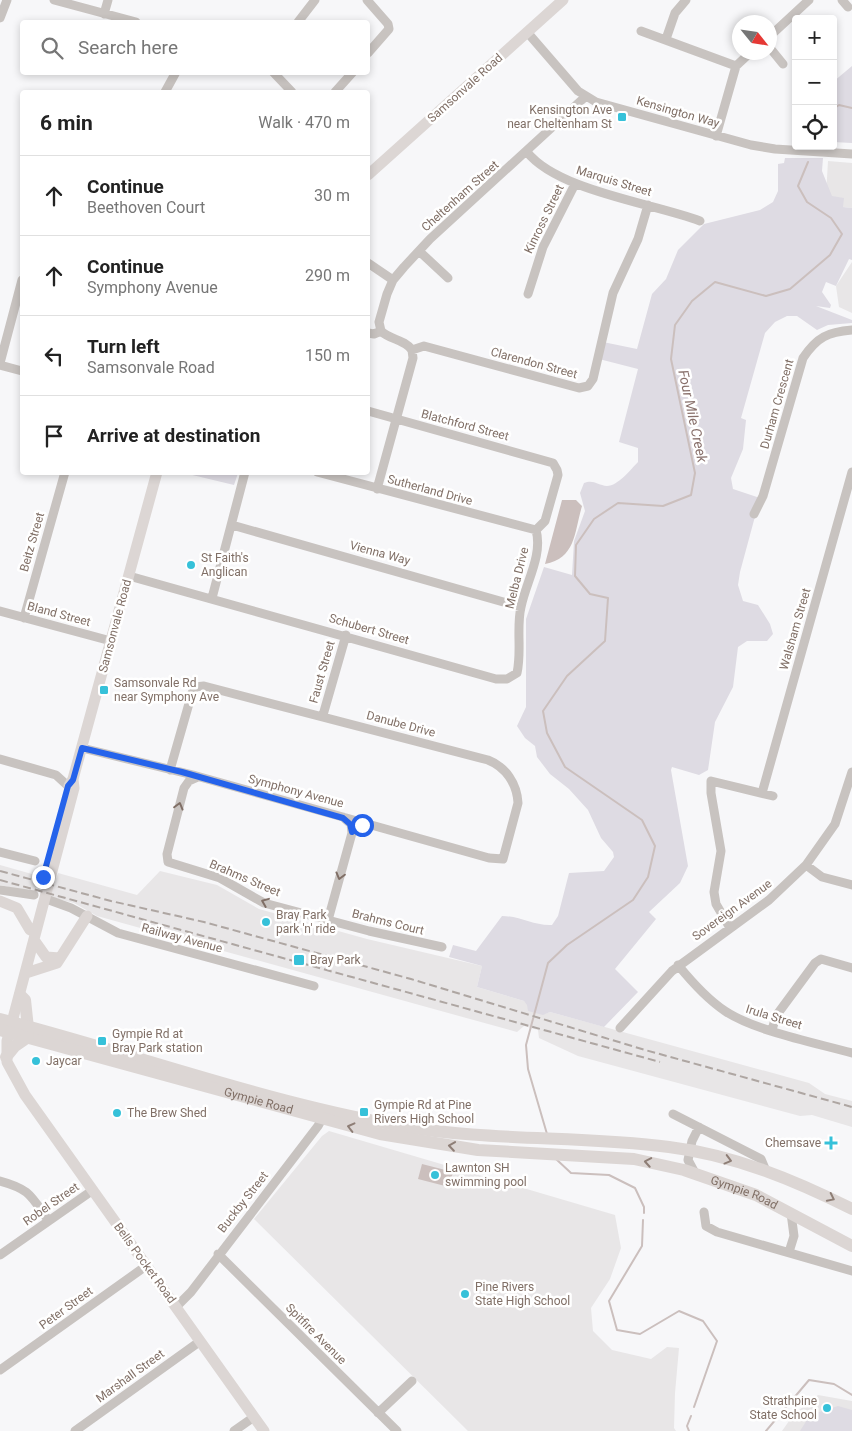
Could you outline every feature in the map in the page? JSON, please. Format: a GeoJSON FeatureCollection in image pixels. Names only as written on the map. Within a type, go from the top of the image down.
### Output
{"type":"FeatureCollection","features":[{"type":"Feature","properties":{"kind":"highway"},"geometry":{"type":"LineString","coordinates":[[3,1061],[28,1032],[25,1000],[20,995]]}},
{"type":"Feature","properties":{"kind":"highway","name":"Gympie Road"},"geometry":{"type":"LineString","coordinates":[[4,1027],[28,1032],[420,1141],[520,1152],[634,1159],[695,1173],[742,1189],[852,1246]]}},
{"type":"Feature","properties":{"kind":"highway","name":"Gympie Road"},"geometry":{"type":"LineString","coordinates":[[324,1115],[439,1132],[517,1138],[634,1143],[690,1150],[766,1171],[809,1188],[852,1209]]}},
{"type":"Feature","properties":{"kind":"main road","name":"Samsonvale Road"},"geometry":{"type":"LineString","coordinates":[[370,171],[562,0]]}},
{"type":"Feature","properties":{"kind":"main road","name":"Samsonvale Road"},"geometry":{"type":"LineString","coordinates":[[4,1027],[32,935],[46,878],[74,788],[72,778],[82,748],[156,475]]}},
{"type":"Feature","properties":{"kind":"main road"},"geometry":{"type":"LineString","coordinates":[[0,901],[17,908],[46,957],[60,958]]}},
{"type":"Feature","properties":{"kind":"main road"},"geometry":{"type":"LineString","coordinates":[[26,973],[53,966],[87,916]]}},
{"type":"Feature","properties":{"kind":"main road","name":"Samsonvale Road"},"geometry":{"type":"LineString","coordinates":[[4,1027],[20,995],[26,973],[32,935]]}},
{"type":"Feature","properties":{"kind":"main road"},"geometry":{"type":"LineString","coordinates":[[3,1061],[4,1027]]}},
{"type":"Feature","properties":{"kind":"main road","name":"Bells Pocket Road"},"geometry":{"type":"LineString","coordinates":[[3,1061],[199,1342],[264,1431]]}},
{"type":"Feature","properties":{"kind":"street"},"geometry":{"type":"LineString","coordinates":[[0,18],[7,0]]}},
{"type":"Feature","properties":{"kind":"street"},"geometry":{"type":"LineString","coordinates":[[54,0],[128,20]]}},
{"type":"Feature","properties":{"kind":"street"},"geometry":{"type":"LineString","coordinates":[[104,14],[108,0]]}},
{"type":"Feature","properties":{"kind":"street"},"geometry":{"type":"LineString","coordinates":[[300,20],[315,0]]}},
{"type":"Feature","properties":{"kind":"street"},"geometry":{"type":"LineString","coordinates":[[367,0],[388,24],[389,28],[370,51]]}},
{"type":"Feature","properties":{"kind":"street"},"geometry":{"type":"LineString","coordinates":[[666,38],[675,13],[686,0]]}},
{"type":"Feature","properties":{"kind":"street"},"geometry":{"type":"LineString","coordinates":[[777,29],[808,0]]}},
{"type":"Feature","properties":{"kind":"street","name":"Kensington Way"},"geometry":{"type":"LineString","coordinates":[[527,32],[585,97],[596,102],[751,145],[852,154]]}},
{"type":"Feature","properties":{"kind":"street"},"geometry":{"type":"LineString","coordinates":[[641,32],[666,38],[736,66]]}},
{"type":"Feature","properties":{"kind":"street"},"geometry":{"type":"LineString","coordinates":[[777,56],[784,64]]}},
{"type":"Feature","properties":{"kind":"street"},"geometry":{"type":"LineString","coordinates":[[716,136],[736,66],[742,60]]}},
{"type":"Feature","properties":{"kind":"street"},"geometry":{"type":"LineString","coordinates":[[166,90],[174,75]]}},
{"type":"Feature","properties":{"kind":"street"},"geometry":{"type":"LineString","coordinates":[[276,75],[290,90]]}},
{"type":"Feature","properties":{"kind":"street"},"geometry":{"type":"LineString","coordinates":[[337,90],[350,75]]}},
{"type":"Feature","properties":{"kind":"street","name":"Cheltenham Street"},"geometry":{"type":"LineString","coordinates":[[381,331],[379,322],[393,280],[419,251],[585,97]]}},
{"type":"Feature","properties":{"kind":"street","name":"Marquis Street"},"geometry":{"type":"LineString","coordinates":[[527,152],[542,164],[575,184],[700,221]]}},
{"type":"Feature","properties":{"kind":"street","name":"Kinross Street"},"geometry":{"type":"LineString","coordinates":[[528,294],[543,247],[575,184]]}},
{"type":"Feature","properties":{"kind":"street","name":"Clarendon Street"},"geometry":{"type":"LineString","coordinates":[[412,350],[424,346],[578,388],[588,386],[593,379],[613,293],[638,239],[648,205]]}},
{"type":"Feature","properties":{"kind":"street"},"geometry":{"type":"LineString","coordinates":[[419,251],[448,278]]}},
{"type":"Feature","properties":{"kind":"street"},"geometry":{"type":"LineString","coordinates":[[370,264],[393,280]]}},
{"type":"Feature","properties":{"kind":"street"},"geometry":{"type":"LineString","coordinates":[[20,288],[0,364],[20,370]]}},
{"type":"Feature","properties":{"kind":"street","name":"Durham Crescent"},"geometry":{"type":"LineString","coordinates":[[754,514],[763,496],[803,358],[810,348],[831,332],[852,330]]}},
{"type":"Feature","properties":{"kind":"street"},"geometry":{"type":"LineString","coordinates":[[370,333],[381,331],[385,335],[404,342],[412,350],[412,358],[377,489]]}},
{"type":"Feature","properties":{"kind":"street","name":"Blatchford Street"},"geometry":{"type":"LineString","coordinates":[[370,412],[549,461],[555,466]]}},
{"type":"Feature","properties":{"kind":"street","name":"Melba Drive"},"geometry":{"type":"LineString","coordinates":[[517,673],[520,651],[521,607],[538,546],[536,530],[545,521],[558,476],[555,466]]}},
{"type":"Feature","properties":{"kind":"street","name":"Walsham Street"},"geometry":{"type":"LineString","coordinates":[[762,793],[852,472]]}},
{"type":"Feature","properties":{"kind":"street","name":"Beitz Street"},"geometry":{"type":"LineString","coordinates":[[24,618],[64,475]]}},
{"type":"Feature","properties":{"kind":"street"},"geometry":{"type":"LineString","coordinates":[[129,576],[212,598],[245,475]]}},
{"type":"Feature","properties":{"kind":"street","name":"Sutherland Drive"},"geometry":{"type":"LineString","coordinates":[[328,475],[536,530]]}},
{"type":"Feature","properties":{"kind":"street","name":"Vienna Way"},"geometry":{"type":"LineString","coordinates":[[232,525],[521,607]]}},
{"type":"Feature","properties":{"kind":"street","name":"Schubert Street"},"geometry":{"type":"LineString","coordinates":[[212,598],[496,679],[507,680],[517,673]]}},
{"type":"Feature","properties":{"kind":"street","name":"Bland Street"},"geometry":{"type":"LineString","coordinates":[[0,611],[111,641]]}},
{"type":"Feature","properties":{"kind":"street","name":"Faust Street"},"geometry":{"type":"LineString","coordinates":[[323,716],[346,635]]}},
{"type":"Feature","properties":{"kind":"street","name":"Danube Drive"},"geometry":{"type":"LineString","coordinates":[[173,771],[196,687],[204,686],[323,716],[497,764],[505,770],[517,794],[518,803],[503,860]]}},
{"type":"Feature","properties":{"kind":"street","name":"Symphony Avenue"},"geometry":{"type":"LineString","coordinates":[[82,748],[343,818],[365,821],[369,825],[503,860]]}},
{"type":"Feature","properties":{"kind":"street"},"geometry":{"type":"LineString","coordinates":[[0,759],[72,778]]}},
{"type":"Feature","properties":{"kind":"street"},"geometry":{"type":"LineString","coordinates":[[173,771],[182,778],[184,788]]}},
{"type":"Feature","properties":{"kind":"street","name":"Sovereign Avenue"},"geometry":{"type":"LineString","coordinates":[[620,1028],[678,965],[779,892],[806,865],[835,824],[848,799],[852,772]]}},
{"type":"Feature","properties":{"kind":"street"},"geometry":{"type":"LineString","coordinates":[[56,775],[66,774],[72,778]]}},
{"type":"Feature","properties":{"kind":"street"},"geometry":{"type":"LineString","coordinates":[[184,788],[189,781],[198,778]]}},
{"type":"Feature","properties":{"kind":"street"},"geometry":{"type":"LineString","coordinates":[[730,928],[716,904],[714,892],[721,851],[711,793],[711,781],[773,796]]}},
{"type":"Feature","properties":{"kind":"street","name":"Brahms Street"},"geometry":{"type":"LineString","coordinates":[[184,788],[166,854],[168,862],[220,878],[264,903],[328,920]]}},
{"type":"Feature","properties":{"kind":"street"},"geometry":{"type":"LineString","coordinates":[[328,920],[352,832],[350,824],[343,818]]}},
{"type":"Feature","properties":{"kind":"street"},"geometry":{"type":"LineString","coordinates":[[352,832],[359,826],[369,825]]}},
{"type":"Feature","properties":{"kind":"street"},"geometry":{"type":"LineString","coordinates":[[0,852],[35,861]]}},
{"type":"Feature","properties":{"kind":"street"},"geometry":{"type":"LineString","coordinates":[[806,865],[822,876],[852,885]]}},
{"type":"Feature","properties":{"kind":"street","name":"Railway Avenue"},"geometry":{"type":"LineString","coordinates":[[0,890],[41,899],[87,916],[118,934],[314,986]]}},
{"type":"Feature","properties":{"kind":"street","name":"Brahms Court"},"geometry":{"type":"LineString","coordinates":[[328,920],[442,947]]}},
{"type":"Feature","properties":{"kind":"street"},"geometry":{"type":"LineString","coordinates":[[772,1030],[776,1016],[814,962],[821,960],[852,968]]}},
{"type":"Feature","properties":{"kind":"street","name":"Irula Street"},"geometry":{"type":"LineString","coordinates":[[678,965],[724,1011],[746,1023],[852,1053]]}},
{"type":"Feature","properties":{"kind":"street","name":"Gympie Road"},"geometry":{"type":"LineString","coordinates":[[673,1114],[761,1159],[766,1171]]}},
{"type":"Feature","properties":{"kind":"street","name":"Buckby Street"},"geometry":{"type":"LineString","coordinates":[[176,1307],[185,1299],[324,1115]]}},
{"type":"Feature","properties":{"kind":"street"},"geometry":{"type":"LineString","coordinates":[[690,1150],[699,1127]]}},
{"type":"Feature","properties":{"kind":"street"},"geometry":{"type":"LineString","coordinates":[[517,1138],[521,1145],[520,1152]]}},
{"type":"Feature","properties":{"kind":"street","name":"Gympie Road"},"geometry":{"type":"LineString","coordinates":[[690,1150],[688,1162],[695,1173]]}},
{"type":"Feature","properties":{"kind":"street"},"geometry":{"type":"LineString","coordinates":[[0,1181],[20,1186],[27,1191],[48,1220]]}},
{"type":"Feature","properties":{"kind":"street","name":"Robel Street"},"geometry":{"type":"LineString","coordinates":[[0,1255],[92,1190]]}},
{"type":"Feature","properties":{"kind":"street"},"geometry":{"type":"LineString","coordinates":[[704,1212],[704,1223],[710,1229],[852,1271]]}},
{"type":"Feature","properties":{"kind":"street","name":"Gympie Road"},"geometry":{"type":"LineString","coordinates":[[789,1252],[794,1236],[791,1213]]}},
{"type":"Feature","properties":{"kind":"street"},"geometry":{"type":"LineString","coordinates":[[794,1236],[812,1225]]}},
{"type":"Feature","properties":{"kind":"street","name":"Spitfire Avenue"},"geometry":{"type":"LineString","coordinates":[[218,1254],[397,1431]]}},
{"type":"Feature","properties":{"kind":"street","name":"Peter Street"},"geometry":{"type":"LineString","coordinates":[[0,1370],[146,1266]]}},
{"type":"Feature","properties":{"kind":"street","name":"Marshall Street"},"geometry":{"type":"LineString","coordinates":[[75,1431],[199,1342]]}},
{"type":"Feature","properties":{"kind":"street"},"geometry":{"type":"LineString","coordinates":[[378,1413],[412,1380]]}},
{"type":"Feature","properties":{"kind":"street"},"geometry":{"type":"LineString","coordinates":[[234,1431],[254,1417]]}},
{"type":"Feature","properties":{"kind":"shaded area"},"geometry":{"type":"Polygon","coordinates":[[[852,66],[852,143],[837,142],[837,79],[852,66]]]}},
{"type":"Feature","properties":{"kind":"shaded area"},"geometry":{"type":"Polygon","coordinates":[[[785,158],[823,158],[822,171],[832,196],[844,198],[843,207],[852,208],[852,260],[849,259],[836,286],[826,282],[822,292],[831,305],[830,308],[816,306],[852,320],[852,323],[828,325],[817,330],[797,316],[787,316],[775,322],[765,333],[741,418],[746,420],[743,449],[731,478],[733,489],[760,498],[738,585],[743,601],[758,605],[770,624],[773,634],[767,641],[747,641],[738,647],[733,687],[715,722],[708,770],[699,775],[672,767],[688,866],[680,883],[649,912],[656,919],[615,969],[638,992],[604,1027],[550,1012],[543,1015],[528,1011],[524,1001],[477,987],[482,966],[449,957],[453,945],[476,951],[502,916],[552,925],[558,916],[569,873],[604,871],[614,857],[613,852],[601,838],[588,810],[569,789],[550,774],[537,757],[535,746],[525,738],[517,726],[526,707],[526,619],[544,567],[572,575],[574,541],[585,511],[580,493],[584,483],[593,482],[607,486],[611,485],[624,477],[638,462],[638,448],[619,442],[638,369],[599,359],[603,342],[637,349],[652,294],[666,279],[678,250],[704,224],[760,210],[773,202],[778,191],[778,164],[784,163],[785,158]]]}},
{"type":"Feature","properties":{"kind":"shaded area"},"geometry":{"type":"Polygon","coordinates":[[[828,161],[852,163],[852,208],[843,207],[826,195],[828,161]]]}},
{"type":"Feature","properties":{"kind":"shaded area"},"geometry":{"type":"Polygon","coordinates":[[[852,262],[852,313],[839,307],[836,286],[852,262]]]}},
{"type":"Feature","properties":{"kind":"shaded area"},"geometry":{"type":"Polygon","coordinates":[[[192,475],[237,475],[234,485],[192,475]]]}},
{"type":"Feature","properties":{"kind":"shaded area"},"geometry":{"type":"Polygon","coordinates":[[[562,500],[576,500],[582,506],[575,535],[563,556],[545,564],[562,500]]]}},
{"type":"Feature","properties":{"kind":"shaded area"},"geometry":{"type":"Polygon","coordinates":[[[0,865],[39,876],[35,893],[0,885],[0,865]]]}},
{"type":"Feature","properties":{"kind":"shaded area"},"geometry":{"type":"Polygon","coordinates":[[[160,871],[217,885],[259,909],[367,939],[482,966],[477,987],[524,1001],[544,1014],[550,1012],[809,1083],[825,1094],[852,1101],[852,1127],[812,1115],[800,1116],[578,1056],[539,1038],[538,1030],[524,1026],[517,1032],[97,916],[74,903],[50,897],[58,873],[137,895],[160,871]]]}},
{"type":"Feature","properties":{"kind":"shaded area","name":"Pine Rivers State High School"},"geometry":{"type":"Polygon","coordinates":[[[329,1131],[615,1215],[621,1248],[610,1279],[591,1308],[593,1331],[612,1350],[651,1359],[667,1347],[679,1348],[675,1393],[674,1428],[676,1431],[468,1431],[254,1219],[322,1136],[329,1131]]]}},
{"type":"Feature","properties":{"kind":"shaded area","name":"Lawnton SH swimming pool"},"geometry":{"type":"Polygon","coordinates":[[[422,1164],[453,1172],[449,1187],[418,1179],[422,1164]]]}},
{"type":"Feature","properties":{"kind":"shaded area","name":"Strathpine State School"},"geometry":{"type":"Polygon","coordinates":[[[818,1395],[852,1401],[852,1431],[782,1431],[794,1414],[818,1395]]]}},
{"type":"Feature","properties":{"kind":"shaded area"},"geometry":{"type":"Polygon","coordinates":[[[838,1406],[852,1410],[852,1431],[800,1431],[810,1415],[838,1406]]]}},
{"type":"Feature","properties":{"kind":"waterway","name":"Four Mile Creek"},"geometry":{"type":"LineString","coordinates":[[837,106],[839,105],[852,108]]}},
{"type":"Feature","properties":{"kind":"waterway","name":"Four Mile Creek"},"geometry":{"type":"LineString","coordinates":[[547,1134],[528,1069],[526,1045],[548,963],[567,945],[633,900],[648,877],[655,846],[642,820],[565,767],[547,733],[543,711],[567,676],[605,641],[608,598],[590,594],[575,576],[576,545],[594,519],[618,503],[663,506],[691,495],[695,473],[671,359],[675,325],[692,301],[715,282],[766,296],[790,289],[830,255],[842,234],[831,218],[807,202],[798,186],[808,162]]}},
{"type":"Feature","properties":{"kind":"waterway","name":"Four Mile Creek"},"geometry":{"type":"LineString","coordinates":[[556,1159],[571,1173],[609,1175],[635,1188],[644,1207],[644,1213]]}},
{"type":"Feature","properties":{"kind":"waterway","name":"Four Mile Creek"},"geometry":{"type":"LineString","coordinates":[[643,1220],[642,1246],[609,1301],[617,1330],[640,1334],[679,1311],[703,1321],[717,1341],[694,1407]]}},
{"type":"Feature","properties":{"kind":"waterway","name":"Four Mile Creek"},"geometry":{"type":"LineString","coordinates":[[766,1431],[809,1380],[834,1384],[852,1395]]}},
{"type":"Feature","properties":{"kind":"waterway","name":"Four Mile Creek"},"geometry":{"type":"LineString","coordinates":[[689,1431],[687,1426],[691,1416]]}},
{"type":"Feature","properties":{"kind":"railway"},"geometry":{"type":"LineString","coordinates":[[0,871],[111,901],[204,922],[411,979],[645,1050],[852,1107]]}},
{"type":"Feature","properties":{"kind":"railway"},"geometry":{"type":"LineString","coordinates":[[0,880],[660,1062]]}},
{"type":"Feature","properties":{"kind":"place","name":"Kensington Ave near Cheltenham St"},"geometry":{"type":"Point","coordinates":[622,117]}},
{"type":"Feature","properties":{"kind":"place","name":"St Faith's Anglican"},"geometry":{"type":"Point","coordinates":[191,565]}},
{"type":"Feature","properties":{"kind":"place","name":"Samsonvale Rd near Symphony Ave"},"geometry":{"type":"Point","coordinates":[104,690]}},
{"type":"Feature","properties":{"kind":"place","name":"Bray Park park 'n' ride"},"geometry":{"type":"Point","coordinates":[266,922]}},
{"type":"Feature","properties":{"kind":"place","name":"Bray Park"},"geometry":{"type":"Point","coordinates":[299,960]}},
{"type":"Feature","properties":{"kind":"place","name":"Gympie Rd at Bray Park station"},"geometry":{"type":"Point","coordinates":[102,1041]}},
{"type":"Feature","properties":{"kind":"place","name":"Jaycar"},"geometry":{"type":"Point","coordinates":[36,1061]}},
{"type":"Feature","properties":{"kind":"place","name":"Gympie Rd at Pine Rivers High School"},"geometry":{"type":"Point","coordinates":[364,1112]}},
{"type":"Feature","properties":{"kind":"place","name":"The Brew Shed"},"geometry":{"type":"Point","coordinates":[117,1113]}},
{"type":"Feature","properties":{"kind":"place","name":"Chemsave"},"geometry":{"type":"Point","coordinates":[831,1143]}},
{"type":"Feature","properties":{"kind":"place","name":"Lawnton SH swimming pool"},"geometry":{"type":"Point","coordinates":[435,1175]}},
{"type":"Feature","properties":{"kind":"place","name":"Pine Rivers State High School"},"geometry":{"type":"Point","coordinates":[465,1294]}},
{"type":"Feature","properties":{"kind":"place","name":"Strathpine State School"},"geometry":{"type":"Point","coordinates":[827,1408]}},
{"type":"Feature","properties":{"kind":"route"},"geometry":{"type":"LineString","coordinates":[[43,877],[68,786],[73,780],[82,748],[182,772],[343,818],[349,822],[352,832],[362,825]]}}]}
